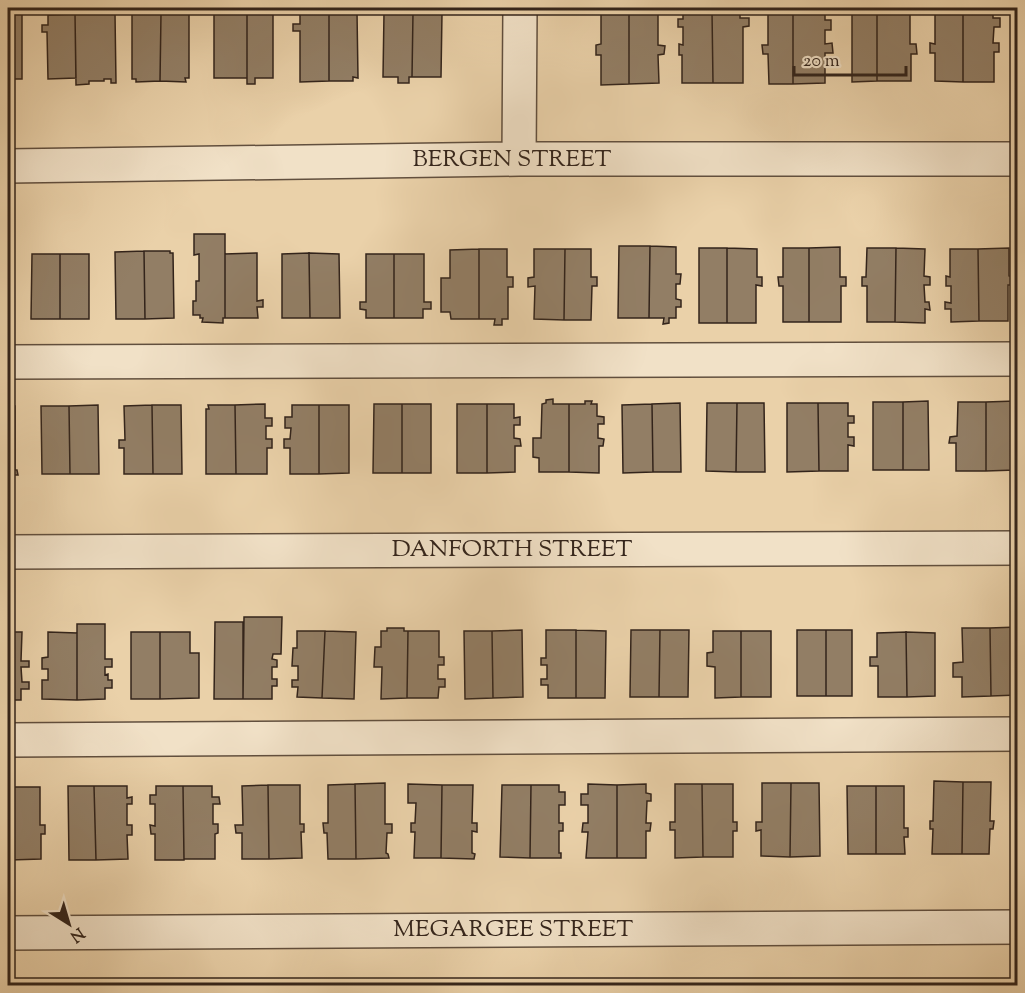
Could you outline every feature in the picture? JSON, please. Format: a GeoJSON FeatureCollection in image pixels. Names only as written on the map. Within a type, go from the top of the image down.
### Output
{"type":"FeatureCollection","features":[{"type":"Feature","properties":{"kind":"street"},"geometry":{"type":"LineString","coordinates":[[519,159],[520,8]]}},
{"type":"Feature","properties":{"kind":"street","name":"BERGEN STREET"},"geometry":{"type":"LineString","coordinates":[[8,166],[519,159],[1017,159]]}},
{"type":"Feature","properties":{"kind":"street"},"geometry":{"type":"LineString","coordinates":[[8,362],[1017,359]]}},
{"type":"Feature","properties":{"kind":"street","name":"DANFORTH STREET"},"geometry":{"type":"LineString","coordinates":[[8,552],[1017,548]]}},
{"type":"Feature","properties":{"kind":"street"},"geometry":{"type":"LineString","coordinates":[[8,740],[1017,734]]}},
{"type":"Feature","properties":{"kind":"street","name":"MEGARGEE STREET"},"geometry":{"type":"LineString","coordinates":[[8,933],[1017,927]]}},
{"type":"Feature","properties":{"kind":"building"},"geometry":{"type":"Polygon","coordinates":[[[935,9],[963,9],[963,82],[935,81],[935,53],[930,53],[930,43],[935,44],[935,9]]]}},
{"type":"Feature","properties":{"kind":"building"},"geometry":{"type":"Polygon","coordinates":[[[963,9],[993,9],[993,18],[1000,18],[1000,27],[994,27],[993,43],[999,43],[999,52],[994,52],[994,82],[963,82],[963,9]]]}},
{"type":"Feature","properties":{"kind":"building"},"geometry":{"type":"Polygon","coordinates":[[[601,11],[629,11],[629,84],[601,85],[601,55],[596,55],[596,45],[601,44],[601,11]]]}},
{"type":"Feature","properties":{"kind":"building"},"geometry":{"type":"Polygon","coordinates":[[[629,11],[658,11],[658,45],[665,46],[664,54],[658,55],[659,83],[629,84],[629,11]]]}},
{"type":"Feature","properties":{"kind":"building"},"geometry":{"type":"Polygon","coordinates":[[[712,11],[740,11],[740,18],[749,18],[749,26],[743,27],[743,83],[713,83],[712,11]]]}},
{"type":"Feature","properties":{"kind":"building"},"geometry":{"type":"Polygon","coordinates":[[[712,11],[713,83],[682,83],[682,55],[679,55],[679,44],[683,45],[683,27],[678,27],[678,19],[683,19],[683,12],[712,11]]]}},
{"type":"Feature","properties":{"kind":"building"},"geometry":{"type":"Polygon","coordinates":[[[768,11],[793,11],[793,84],[769,84],[768,54],[763,54],[762,45],[768,45],[768,11]]]}},
{"type":"Feature","properties":{"kind":"building"},"geometry":{"type":"Polygon","coordinates":[[[793,11],[825,12],[825,20],[831,20],[831,30],[825,30],[825,44],[832,43],[833,53],[825,53],[825,83],[793,84],[793,11]]]}},
{"type":"Feature","properties":{"kind":"building"},"geometry":{"type":"Polygon","coordinates":[[[852,11],[877,11],[877,81],[852,82],[852,11]]]}},
{"type":"Feature","properties":{"kind":"building"},"geometry":{"type":"Polygon","coordinates":[[[877,11],[910,11],[910,44],[916,44],[917,54],[911,54],[911,81],[877,81],[877,11]]]}},
{"type":"Feature","properties":{"kind":"building"},"geometry":{"type":"Polygon","coordinates":[[[357,12],[358,78],[353,77],[353,81],[329,81],[329,13],[357,12]]]}},
{"type":"Feature","properties":{"kind":"building"},"geometry":{"type":"Polygon","coordinates":[[[132,13],[161,14],[160,81],[136,82],[136,79],[132,79],[132,13]]]}},
{"type":"Feature","properties":{"kind":"building"},"geometry":{"type":"Polygon","coordinates":[[[189,13],[189,78],[185,78],[186,82],[160,81],[161,14],[189,13]]]}},
{"type":"Feature","properties":{"kind":"building"},"geometry":{"type":"Polygon","coordinates":[[[214,13],[247,13],[247,78],[214,78],[214,13]]]}},
{"type":"Feature","properties":{"kind":"building"},"geometry":{"type":"Polygon","coordinates":[[[247,13],[273,13],[273,78],[255,78],[255,84],[247,84],[247,13]]]}},
{"type":"Feature","properties":{"kind":"building"},"geometry":{"type":"Polygon","coordinates":[[[300,13],[329,13],[329,81],[300,82],[300,31],[293,31],[293,24],[300,24],[300,13]]]}},
{"type":"Feature","properties":{"kind":"building"},"geometry":{"type":"Polygon","coordinates":[[[384,13],[413,13],[412,77],[409,77],[409,83],[398,83],[398,77],[383,77],[384,13]]]}},
{"type":"Feature","properties":{"kind":"building"},"geometry":{"type":"Polygon","coordinates":[[[413,13],[442,13],[441,77],[412,77],[413,13]]]}},
{"type":"Feature","properties":{"kind":"building"},"geometry":{"type":"Polygon","coordinates":[[[8,14],[22,14],[22,79],[8,79],[8,14]]]}},
{"type":"Feature","properties":{"kind":"building"},"geometry":{"type":"Polygon","coordinates":[[[75,14],[115,14],[116,83],[111,83],[111,79],[104,79],[104,81],[89,81],[89,84],[76,85],[75,14]]]}},
{"type":"Feature","properties":{"kind":"building"},"geometry":{"type":"Polygon","coordinates":[[[75,14],[76,78],[48,79],[47,32],[42,32],[42,25],[48,25],[48,15],[75,14]]]}},
{"type":"Feature","properties":{"kind":"building"},"geometry":{"type":"Polygon","coordinates":[[[1014,42],[1018,42],[1018,53],[1014,53],[1014,42]]]}},
{"type":"Feature","properties":{"kind":"building"},"geometry":{"type":"Polygon","coordinates":[[[194,234],[225,234],[225,318],[223,318],[223,323],[202,322],[203,318],[200,318],[200,315],[193,315],[196,281],[199,281],[199,254],[194,255],[194,234]]]}},
{"type":"Feature","properties":{"kind":"building"},"geometry":{"type":"Polygon","coordinates":[[[619,246],[650,246],[649,318],[618,318],[619,246]]]}},
{"type":"Feature","properties":{"kind":"building"},"geometry":{"type":"Polygon","coordinates":[[[650,246],[676,247],[676,274],[681,274],[680,284],[676,284],[676,299],[681,300],[681,307],[676,307],[676,318],[669,318],[669,323],[663,324],[664,318],[649,318],[650,246]]]}},
{"type":"Feature","properties":{"kind":"building"},"geometry":{"type":"Polygon","coordinates":[[[840,247],[840,277],[846,277],[846,286],[841,286],[841,322],[809,322],[809,248],[840,247]]]}},
{"type":"Feature","properties":{"kind":"building"},"geometry":{"type":"Polygon","coordinates":[[[699,248],[727,248],[727,323],[699,323],[699,248]]]}},
{"type":"Feature","properties":{"kind":"building"},"geometry":{"type":"Polygon","coordinates":[[[727,248],[757,249],[757,277],[762,277],[762,286],[756,285],[756,323],[727,323],[727,248]]]}},
{"type":"Feature","properties":{"kind":"building"},"geometry":{"type":"Polygon","coordinates":[[[783,248],[809,248],[809,322],[783,322],[783,286],[779,286],[778,277],[783,277],[783,248]]]}},
{"type":"Feature","properties":{"kind":"building"},"geometry":{"type":"Polygon","coordinates":[[[867,248],[896,248],[895,322],[867,322],[867,286],[862,286],[862,277],[866,277],[867,248]]]}},
{"type":"Feature","properties":{"kind":"building"},"geometry":{"type":"Polygon","coordinates":[[[896,248],[925,249],[924,276],[930,277],[930,285],[924,285],[925,302],[929,302],[930,310],[925,309],[925,323],[895,322],[896,248]]]}},
{"type":"Feature","properties":{"kind":"building"},"geometry":{"type":"Polygon","coordinates":[[[1009,248],[1009,276],[1014,277],[1014,285],[1008,285],[1008,321],[979,321],[978,249],[1009,248]]]}},
{"type":"Feature","properties":{"kind":"building"},"geometry":{"type":"Polygon","coordinates":[[[479,249],[479,319],[451,319],[450,312],[441,312],[441,278],[450,278],[450,250],[479,249]]]}},
{"type":"Feature","properties":{"kind":"building"},"geometry":{"type":"Polygon","coordinates":[[[479,249],[507,249],[507,277],[513,277],[513,287],[508,287],[508,319],[502,319],[502,325],[494,325],[495,319],[479,319],[479,249]]]}},
{"type":"Feature","properties":{"kind":"building"},"geometry":{"type":"Polygon","coordinates":[[[534,249],[565,249],[564,320],[534,319],[535,286],[528,287],[528,278],[534,277],[534,249]]]}},
{"type":"Feature","properties":{"kind":"building"},"geometry":{"type":"Polygon","coordinates":[[[565,249],[591,249],[591,277],[597,277],[597,286],[592,286],[591,320],[564,320],[565,249]]]}},
{"type":"Feature","properties":{"kind":"building"},"geometry":{"type":"Polygon","coordinates":[[[950,249],[978,249],[979,321],[951,322],[951,309],[945,309],[945,302],[951,303],[951,286],[946,286],[946,276],[950,277],[950,249]]]}},
{"type":"Feature","properties":{"kind":"building"},"geometry":{"type":"Polygon","coordinates":[[[144,251],[145,319],[116,319],[115,252],[144,251]]]}},
{"type":"Feature","properties":{"kind":"building"},"geometry":{"type":"Polygon","coordinates":[[[144,251],[173,253],[174,318],[145,319],[144,251]]]}},
{"type":"Feature","properties":{"kind":"building"},"geometry":{"type":"Polygon","coordinates":[[[257,253],[257,301],[263,300],[263,307],[257,307],[258,318],[225,318],[225,254],[257,253]]]}},
{"type":"Feature","properties":{"kind":"building"},"geometry":{"type":"Polygon","coordinates":[[[309,253],[339,254],[340,318],[310,318],[309,253]]]}},
{"type":"Feature","properties":{"kind":"building"},"geometry":{"type":"Polygon","coordinates":[[[309,253],[310,318],[282,318],[282,254],[309,253]]]}},
{"type":"Feature","properties":{"kind":"building"},"geometry":{"type":"Polygon","coordinates":[[[32,254],[60,254],[60,319],[31,319],[32,254]]]}},
{"type":"Feature","properties":{"kind":"building"},"geometry":{"type":"Polygon","coordinates":[[[60,254],[89,254],[89,319],[60,319],[60,254]]]}},
{"type":"Feature","properties":{"kind":"building"},"geometry":{"type":"Polygon","coordinates":[[[366,254],[394,254],[394,318],[366,318],[366,310],[360,309],[360,302],[366,302],[366,254]]]}},
{"type":"Feature","properties":{"kind":"building"},"geometry":{"type":"Polygon","coordinates":[[[394,254],[424,254],[424,302],[431,302],[431,309],[423,309],[423,318],[394,318],[394,254]]]}},
{"type":"Feature","properties":{"kind":"building"},"geometry":{"type":"Polygon","coordinates":[[[553,399],[553,404],[569,404],[569,472],[539,472],[539,458],[533,457],[533,438],[541,438],[542,404],[546,403],[546,400],[553,399]]]}},
{"type":"Feature","properties":{"kind":"building"},"geometry":{"type":"Polygon","coordinates":[[[585,401],[597,404],[597,416],[604,417],[604,424],[598,424],[598,438],[604,439],[603,446],[599,446],[599,473],[569,472],[569,404],[585,404],[585,401]]]}},
{"type":"Feature","properties":{"kind":"building"},"geometry":{"type":"Polygon","coordinates":[[[928,401],[929,470],[903,470],[903,402],[928,401]]]}},
{"type":"Feature","properties":{"kind":"building"},"geometry":{"type":"Polygon","coordinates":[[[1015,401],[1015,470],[986,471],[986,402],[1015,401]]]}},
{"type":"Feature","properties":{"kind":"building"},"geometry":{"type":"Polygon","coordinates":[[[873,402],[903,402],[903,470],[873,470],[873,402]]]}},
{"type":"Feature","properties":{"kind":"building"},"geometry":{"type":"Polygon","coordinates":[[[958,402],[986,402],[986,471],[956,471],[956,443],[949,443],[950,437],[957,436],[958,402]]]}},
{"type":"Feature","properties":{"kind":"building"},"geometry":{"type":"Polygon","coordinates":[[[680,403],[681,472],[653,472],[652,404],[680,403]]]}},
{"type":"Feature","properties":{"kind":"building"},"geometry":{"type":"Polygon","coordinates":[[[707,403],[737,403],[736,472],[706,471],[707,403]]]}},
{"type":"Feature","properties":{"kind":"building"},"geometry":{"type":"Polygon","coordinates":[[[737,403],[764,403],[765,472],[736,472],[737,403]]]}},
{"type":"Feature","properties":{"kind":"building"},"geometry":{"type":"Polygon","coordinates":[[[787,403],[818,403],[819,471],[787,472],[787,403]]]}},
{"type":"Feature","properties":{"kind":"building"},"geometry":{"type":"Polygon","coordinates":[[[818,403],[848,403],[848,416],[854,416],[854,423],[848,423],[848,437],[854,437],[854,446],[848,445],[848,471],[819,471],[818,403]]]}},
{"type":"Feature","properties":{"kind":"building"},"geometry":{"type":"Polygon","coordinates":[[[265,404],[265,418],[272,418],[272,426],[266,426],[266,439],[272,439],[272,448],[267,448],[267,474],[236,474],[235,405],[265,404]]]}},
{"type":"Feature","properties":{"kind":"building"},"geometry":{"type":"Polygon","coordinates":[[[374,404],[402,404],[402,473],[373,473],[374,404]]]}},
{"type":"Feature","properties":{"kind":"building"},"geometry":{"type":"Polygon","coordinates":[[[402,404],[431,404],[431,473],[402,473],[402,404]]]}},
{"type":"Feature","properties":{"kind":"building"},"geometry":{"type":"Polygon","coordinates":[[[457,404],[487,404],[487,473],[457,473],[457,404]]]}},
{"type":"Feature","properties":{"kind":"building"},"geometry":{"type":"Polygon","coordinates":[[[487,404],[514,404],[514,418],[520,417],[520,425],[514,425],[514,438],[520,439],[521,446],[515,446],[515,472],[487,473],[487,404]]]}},
{"type":"Feature","properties":{"kind":"building"},"geometry":{"type":"Polygon","coordinates":[[[652,404],[653,472],[623,473],[622,405],[652,404]]]}},
{"type":"Feature","properties":{"kind":"building"},"geometry":{"type":"Polygon","coordinates":[[[98,405],[99,474],[70,474],[69,406],[98,405]]]}},
{"type":"Feature","properties":{"kind":"building"},"geometry":{"type":"Polygon","coordinates":[[[152,405],[181,405],[182,474],[153,474],[152,405]]]}},
{"type":"Feature","properties":{"kind":"building"},"geometry":{"type":"Polygon","coordinates":[[[152,405],[153,474],[124,474],[124,448],[119,448],[119,440],[125,440],[124,406],[152,405]]]}},
{"type":"Feature","properties":{"kind":"building"},"geometry":{"type":"Polygon","coordinates":[[[208,405],[235,405],[236,474],[206,474],[206,409],[209,409],[208,405]]]}},
{"type":"Feature","properties":{"kind":"building"},"geometry":{"type":"Polygon","coordinates":[[[292,405],[319,405],[319,474],[290,474],[290,448],[284,448],[284,439],[290,439],[291,428],[285,428],[285,417],[292,417],[292,405]]]}},
{"type":"Feature","properties":{"kind":"building"},"geometry":{"type":"Polygon","coordinates":[[[319,405],[349,405],[349,473],[319,474],[319,405]]]}},
{"type":"Feature","properties":{"kind":"building"},"geometry":{"type":"Polygon","coordinates":[[[8,406],[15,406],[15,470],[18,475],[8,475],[8,406]]]}},
{"type":"Feature","properties":{"kind":"building"},"geometry":{"type":"Polygon","coordinates":[[[41,406],[69,406],[70,474],[42,474],[41,406]]]}},
{"type":"Feature","properties":{"kind":"building"},"geometry":{"type":"Polygon","coordinates":[[[244,617],[282,617],[281,654],[273,654],[272,659],[277,660],[277,667],[272,667],[272,679],[277,679],[277,686],[272,686],[272,699],[243,699],[244,617]]]}},
{"type":"Feature","properties":{"kind":"building"},"geometry":{"type":"Polygon","coordinates":[[[215,622],[243,622],[243,699],[214,699],[215,622]]]}},
{"type":"Feature","properties":{"kind":"building"},"geometry":{"type":"Polygon","coordinates":[[[77,624],[105,624],[105,659],[112,659],[112,667],[105,667],[105,675],[108,674],[108,680],[112,680],[112,688],[105,688],[105,699],[77,700],[77,624]]]}},
{"type":"Feature","properties":{"kind":"building"},"geometry":{"type":"Polygon","coordinates":[[[1018,627],[1018,695],[991,696],[990,628],[1018,627]]]}},
{"type":"Feature","properties":{"kind":"building"},"geometry":{"type":"Polygon","coordinates":[[[387,628],[404,628],[404,631],[408,631],[407,698],[381,699],[382,667],[374,667],[375,647],[381,647],[381,631],[387,631],[387,628]]]}},
{"type":"Feature","properties":{"kind":"building"},"geometry":{"type":"Polygon","coordinates":[[[962,628],[990,628],[991,696],[962,697],[962,677],[953,677],[953,663],[963,662],[962,628]]]}},
{"type":"Feature","properties":{"kind":"building"},"geometry":{"type":"Polygon","coordinates":[[[522,630],[523,697],[493,698],[492,631],[522,630]]]}},
{"type":"Feature","properties":{"kind":"building"},"geometry":{"type":"Polygon","coordinates":[[[546,630],[576,630],[576,698],[548,698],[548,685],[541,685],[541,679],[547,679],[547,665],[541,665],[541,658],[546,658],[546,630]]]}},
{"type":"Feature","properties":{"kind":"building"},"geometry":{"type":"Polygon","coordinates":[[[576,630],[606,631],[605,698],[576,698],[576,630]]]}},
{"type":"Feature","properties":{"kind":"building"},"geometry":{"type":"Polygon","coordinates":[[[631,630],[660,630],[659,697],[630,697],[631,630]]]}},
{"type":"Feature","properties":{"kind":"building"},"geometry":{"type":"Polygon","coordinates":[[[660,630],[689,630],[688,697],[659,697],[660,630]]]}},
{"type":"Feature","properties":{"kind":"building"},"geometry":{"type":"Polygon","coordinates":[[[797,630],[826,630],[826,696],[797,696],[797,630]]]}},
{"type":"Feature","properties":{"kind":"building"},"geometry":{"type":"Polygon","coordinates":[[[826,630],[852,630],[852,696],[826,696],[826,630]]]}},
{"type":"Feature","properties":{"kind":"building"},"geometry":{"type":"Polygon","coordinates":[[[297,631],[325,631],[322,698],[297,697],[298,687],[292,687],[292,680],[298,680],[298,666],[292,666],[293,648],[297,648],[297,631]]]}},
{"type":"Feature","properties":{"kind":"building"},"geometry":{"type":"Polygon","coordinates":[[[325,631],[356,632],[354,699],[322,698],[325,631]]]}},
{"type":"Feature","properties":{"kind":"building"},"geometry":{"type":"Polygon","coordinates":[[[408,631],[439,631],[439,657],[444,657],[444,665],[438,665],[438,679],[445,679],[445,687],[439,687],[438,698],[407,698],[408,631]]]}},
{"type":"Feature","properties":{"kind":"building"},"geometry":{"type":"Polygon","coordinates":[[[464,631],[492,631],[493,698],[465,699],[464,631]]]}},
{"type":"Feature","properties":{"kind":"building"},"geometry":{"type":"Polygon","coordinates":[[[713,631],[741,631],[741,697],[715,698],[715,667],[707,666],[707,653],[713,652],[713,631]]]}},
{"type":"Feature","properties":{"kind":"building"},"geometry":{"type":"Polygon","coordinates":[[[741,631],[771,631],[771,697],[741,697],[741,631]]]}},
{"type":"Feature","properties":{"kind":"building"},"geometry":{"type":"Polygon","coordinates":[[[8,632],[22,632],[21,661],[29,661],[29,667],[21,667],[22,682],[29,682],[29,689],[21,689],[21,700],[8,700],[8,632]]]}},
{"type":"Feature","properties":{"kind":"building"},"geometry":{"type":"Polygon","coordinates":[[[48,632],[77,633],[77,700],[42,699],[42,680],[48,680],[48,669],[42,669],[42,658],[48,657],[48,632]]]}},
{"type":"Feature","properties":{"kind":"building"},"geometry":{"type":"Polygon","coordinates":[[[131,632],[160,632],[160,699],[131,699],[131,632]]]}},
{"type":"Feature","properties":{"kind":"building"},"geometry":{"type":"Polygon","coordinates":[[[160,632],[190,632],[190,653],[199,653],[199,698],[160,699],[160,632]]]}},
{"type":"Feature","properties":{"kind":"building"},"geometry":{"type":"Polygon","coordinates":[[[906,632],[907,697],[878,697],[878,666],[870,666],[870,657],[877,657],[877,633],[906,632]]]}},
{"type":"Feature","properties":{"kind":"building"},"geometry":{"type":"Polygon","coordinates":[[[906,632],[935,633],[935,696],[907,697],[906,632]]]}},
{"type":"Feature","properties":{"kind":"building"},"geometry":{"type":"Polygon","coordinates":[[[934,781],[963,782],[962,854],[932,854],[933,829],[930,829],[930,821],[933,821],[934,781]]]}},
{"type":"Feature","properties":{"kind":"building"},"geometry":{"type":"Polygon","coordinates":[[[963,782],[991,782],[990,821],[994,821],[993,829],[990,829],[989,854],[962,854],[963,782]]]}},
{"type":"Feature","properties":{"kind":"building"},"geometry":{"type":"Polygon","coordinates":[[[385,783],[385,824],[392,824],[392,833],[387,833],[386,853],[389,858],[356,859],[355,784],[385,783]]]}},
{"type":"Feature","properties":{"kind":"building"},"geometry":{"type":"Polygon","coordinates":[[[762,783],[791,783],[790,857],[761,856],[761,830],[756,831],[756,822],[762,822],[762,783]]]}},
{"type":"Feature","properties":{"kind":"building"},"geometry":{"type":"Polygon","coordinates":[[[791,783],[819,783],[820,856],[790,857],[791,783]]]}},
{"type":"Feature","properties":{"kind":"building"},"geometry":{"type":"Polygon","coordinates":[[[355,784],[356,859],[328,859],[327,833],[324,833],[323,823],[328,823],[328,785],[355,784]]]}},
{"type":"Feature","properties":{"kind":"building"},"geometry":{"type":"Polygon","coordinates":[[[408,784],[442,785],[441,858],[414,858],[415,832],[411,832],[411,823],[415,823],[416,803],[408,803],[408,784]]]}},
{"type":"Feature","properties":{"kind":"building"},"geometry":{"type":"Polygon","coordinates":[[[588,784],[617,785],[617,858],[586,858],[588,832],[582,832],[583,823],[588,823],[588,805],[581,805],[581,794],[588,794],[588,784]]]}},
{"type":"Feature","properties":{"kind":"building"},"geometry":{"type":"Polygon","coordinates":[[[646,784],[646,793],[651,794],[651,801],[647,801],[646,823],[651,823],[650,831],[646,831],[646,858],[617,858],[617,785],[646,784]]]}},
{"type":"Feature","properties":{"kind":"building"},"geometry":{"type":"Polygon","coordinates":[[[675,784],[702,784],[703,857],[675,858],[675,830],[670,830],[670,822],[675,822],[675,784]]]}},
{"type":"Feature","properties":{"kind":"building"},"geometry":{"type":"Polygon","coordinates":[[[702,784],[733,784],[733,822],[737,822],[737,831],[733,831],[733,857],[703,857],[702,784]]]}},
{"type":"Feature","properties":{"kind":"building"},"geometry":{"type":"Polygon","coordinates":[[[268,785],[300,785],[300,824],[304,824],[304,832],[301,832],[302,858],[269,859],[268,785]]]}},
{"type":"Feature","properties":{"kind":"building"},"geometry":{"type":"Polygon","coordinates":[[[268,785],[269,859],[242,859],[242,833],[236,833],[235,825],[243,825],[242,786],[268,785]]]}},
{"type":"Feature","properties":{"kind":"building"},"geometry":{"type":"Polygon","coordinates":[[[442,785],[473,785],[472,823],[477,823],[477,832],[472,831],[474,859],[441,858],[442,785]]]}},
{"type":"Feature","properties":{"kind":"building"},"geometry":{"type":"Polygon","coordinates":[[[502,785],[531,785],[530,858],[500,857],[502,785]]]}},
{"type":"Feature","properties":{"kind":"building"},"geometry":{"type":"Polygon","coordinates":[[[531,785],[559,785],[559,792],[565,792],[565,805],[559,805],[559,823],[563,823],[563,831],[559,831],[561,858],[530,858],[531,785]]]}},
{"type":"Feature","properties":{"kind":"building"},"geometry":{"type":"Polygon","coordinates":[[[68,786],[94,786],[96,860],[69,860],[68,786]]]}},
{"type":"Feature","properties":{"kind":"building"},"geometry":{"type":"Polygon","coordinates":[[[94,786],[127,786],[127,798],[132,797],[132,804],[127,804],[127,825],[132,825],[132,835],[127,835],[128,859],[96,860],[94,786]]]}},
{"type":"Feature","properties":{"kind":"building"},"geometry":{"type":"Polygon","coordinates":[[[156,786],[183,786],[184,860],[155,860],[155,834],[151,834],[150,825],[155,826],[155,804],[150,804],[150,795],[156,795],[156,786]]]}},
{"type":"Feature","properties":{"kind":"building"},"geometry":{"type":"Polygon","coordinates":[[[183,786],[212,786],[212,797],[219,797],[220,804],[213,804],[213,824],[218,824],[218,833],[215,834],[215,859],[184,859],[183,786]]]}},
{"type":"Feature","properties":{"kind":"building"},"geometry":{"type":"Polygon","coordinates":[[[847,786],[876,786],[876,854],[848,854],[847,786]]]}},
{"type":"Feature","properties":{"kind":"building"},"geometry":{"type":"Polygon","coordinates":[[[876,786],[904,786],[904,828],[908,828],[908,837],[904,837],[905,854],[876,854],[876,786]]]}},
{"type":"Feature","properties":{"kind":"building"},"geometry":{"type":"Polygon","coordinates":[[[8,787],[10,860],[8,860],[8,787]]]}},
{"type":"Feature","properties":{"kind":"building"},"geometry":{"type":"Polygon","coordinates":[[[9,787],[40,787],[40,825],[45,825],[45,834],[41,834],[41,859],[10,860],[9,787]]]}}]}
